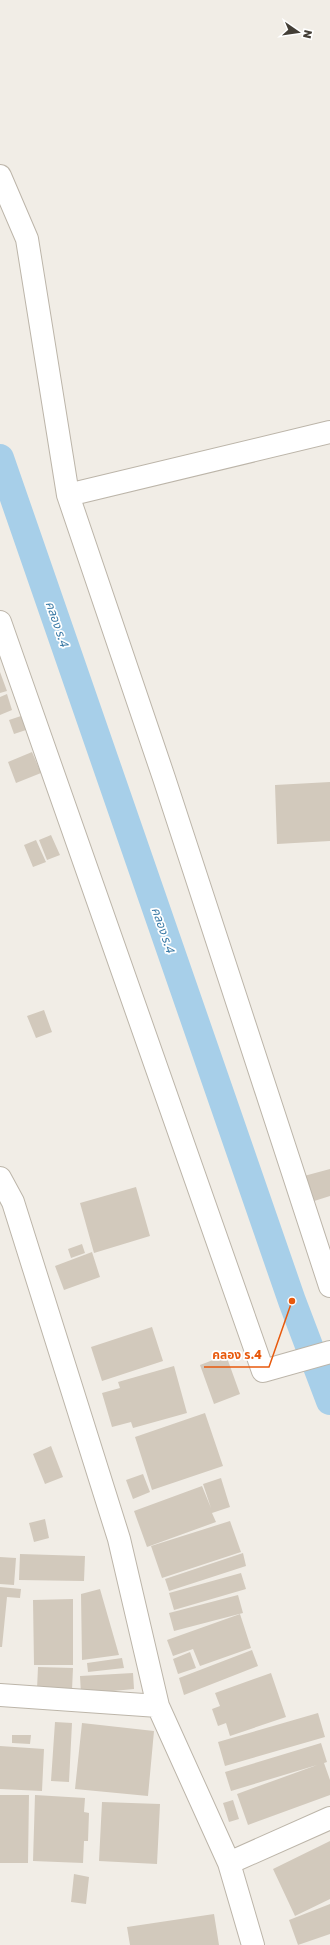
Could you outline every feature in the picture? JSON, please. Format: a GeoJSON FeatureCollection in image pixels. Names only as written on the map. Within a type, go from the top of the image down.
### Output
{"type":"FeatureCollection","features":[{"type":"Feature","properties":{"kind":"street"},"geometry":{"type":"LineString","coordinates":[[0,176],[27,238],[68,495],[164,778],[330,1286]]}},
{"type":"Feature","properties":{"kind":"street"},"geometry":{"type":"LineString","coordinates":[[68,495],[330,432]]}},
{"type":"Feature","properties":{"kind":"street"},"geometry":{"type":"LineString","coordinates":[[0,622],[263,1371],[327,1352]]}},
{"type":"Feature","properties":{"kind":"street"},"geometry":{"type":"LineString","coordinates":[[0,1178],[13,1202],[119,1539],[158,1706],[229,1863],[253,1945]]}},
{"type":"Feature","properties":{"kind":"street"},"geometry":{"type":"LineString","coordinates":[[0,1696],[158,1706]]}},
{"type":"Feature","properties":{"kind":"street"},"geometry":{"type":"LineString","coordinates":[[229,1863],[330,1818]]}},
{"type":"Feature","properties":{"kind":"building"},"geometry":{"type":"Polygon","coordinates":[[[0,672],[7,691],[0,693],[0,672]]]}},
{"type":"Feature","properties":{"kind":"building"},"geometry":{"type":"Polygon","coordinates":[[[7,694],[12,710],[0,715],[0,697],[7,694]]]}},
{"type":"Feature","properties":{"kind":"building"},"geometry":{"type":"Polygon","coordinates":[[[21,716],[26,730],[14,734],[9,720],[21,716]]]}},
{"type":"Feature","properties":{"kind":"building"},"geometry":{"type":"Polygon","coordinates":[[[32,752],[41,773],[16,783],[8,762],[32,752]]]}},
{"type":"Feature","properties":{"kind":"building"},"geometry":{"type":"Polygon","coordinates":[[[330,782],[330,841],[277,844],[275,785],[330,782]]]}},
{"type":"Feature","properties":{"kind":"building"},"geometry":{"type":"Polygon","coordinates":[[[51,835],[60,855],[47,860],[39,840],[51,835]]]}},
{"type":"Feature","properties":{"kind":"building"},"geometry":{"type":"Polygon","coordinates":[[[36,840],[46,862],[33,867],[24,845],[36,840]]]}},
{"type":"Feature","properties":{"kind":"building"},"geometry":{"type":"Polygon","coordinates":[[[44,1010],[52,1032],[36,1038],[27,1016],[44,1010]]]}},
{"type":"Feature","properties":{"kind":"building"},"geometry":{"type":"Polygon","coordinates":[[[330,1169],[330,1196],[311,1202],[304,1176],[330,1169]]]}},
{"type":"Feature","properties":{"kind":"building"},"geometry":{"type":"Polygon","coordinates":[[[136,1187],[150,1236],[94,1253],[80,1203],[136,1187]]]}},
{"type":"Feature","properties":{"kind":"building"},"geometry":{"type":"Polygon","coordinates":[[[82,1244],[85,1253],[71,1258],[68,1249],[82,1244]]]}},
{"type":"Feature","properties":{"kind":"building"},"geometry":{"type":"Polygon","coordinates":[[[92,1252],[100,1277],[64,1290],[55,1266],[92,1252]]]}},
{"type":"Feature","properties":{"kind":"building"},"geometry":{"type":"Polygon","coordinates":[[[152,1327],[163,1361],[102,1381],[91,1347],[152,1327]]]}},
{"type":"Feature","properties":{"kind":"building"},"geometry":{"type":"Polygon","coordinates":[[[226,1355],[240,1394],[214,1404],[200,1365],[226,1355]]]}},
{"type":"Feature","properties":{"kind":"building"},"geometry":{"type":"Polygon","coordinates":[[[174,1366],[187,1413],[133,1428],[131,1422],[112,1427],[102,1393],[120,1388],[118,1382],[174,1366]]]}},
{"type":"Feature","properties":{"kind":"building"},"geometry":{"type":"Polygon","coordinates":[[[205,1413],[223,1466],[152,1490],[135,1437],[205,1413]]]}},
{"type":"Feature","properties":{"kind":"building"},"geometry":{"type":"Polygon","coordinates":[[[51,1446],[63,1477],[45,1484],[33,1454],[51,1446]]]}},
{"type":"Feature","properties":{"kind":"building"},"geometry":{"type":"Polygon","coordinates":[[[143,1474],[150,1492],[133,1499],[126,1480],[143,1474]]]}},
{"type":"Feature","properties":{"kind":"building"},"geometry":{"type":"Polygon","coordinates":[[[221,1478],[230,1507],[212,1513],[216,1522],[147,1547],[134,1511],[202,1486],[211,1508],[203,1484],[221,1478]]]}},
{"type":"Feature","properties":{"kind":"building"},"geometry":{"type":"Polygon","coordinates":[[[45,1519],[49,1538],[34,1542],[29,1523],[45,1519]]]}},
{"type":"Feature","properties":{"kind":"building"},"geometry":{"type":"Polygon","coordinates":[[[230,1521],[241,1552],[162,1578],[151,1546],[230,1521]]]}},
{"type":"Feature","properties":{"kind":"building"},"geometry":{"type":"Polygon","coordinates":[[[243,1553],[246,1566],[169,1591],[165,1579],[243,1553]]]}},
{"type":"Feature","properties":{"kind":"building"},"geometry":{"type":"Polygon","coordinates":[[[20,1554],[85,1556],[84,1581],[19,1580],[20,1554]]]}},
{"type":"Feature","properties":{"kind":"building"},"geometry":{"type":"Polygon","coordinates":[[[0,1557],[16,1558],[14,1585],[0,1584],[0,1557]]]}},
{"type":"Feature","properties":{"kind":"building"},"geometry":{"type":"Polygon","coordinates":[[[241,1573],[246,1589],[174,1610],[169,1593],[241,1573]]]}},
{"type":"Feature","properties":{"kind":"building"},"geometry":{"type":"Polygon","coordinates":[[[0,1587],[21,1589],[20,1598],[7,1597],[2,1647],[0,1647],[0,1587]]]}},
{"type":"Feature","properties":{"kind":"building"},"geometry":{"type":"Polygon","coordinates":[[[100,1589],[119,1655],[82,1660],[81,1594],[100,1589]]]}},
{"type":"Feature","properties":{"kind":"building"},"geometry":{"type":"Polygon","coordinates":[[[238,1595],[243,1613],[174,1631],[169,1613],[238,1595]]]}},
{"type":"Feature","properties":{"kind":"building"},"geometry":{"type":"Polygon","coordinates":[[[73,1599],[73,1665],[34,1665],[33,1600],[73,1599]]]}},
{"type":"Feature","properties":{"kind":"building"},"geometry":{"type":"Polygon","coordinates":[[[240,1614],[251,1648],[200,1666],[193,1649],[173,1656],[167,1640],[240,1614]]]}},
{"type":"Feature","properties":{"kind":"building"},"geometry":{"type":"Polygon","coordinates":[[[252,1650],[258,1666],[184,1695],[179,1678],[252,1650]]]}},
{"type":"Feature","properties":{"kind":"building"},"geometry":{"type":"Polygon","coordinates":[[[190,1652],[196,1668],[178,1674],[173,1659],[190,1652]]]}},
{"type":"Feature","properties":{"kind":"building"},"geometry":{"type":"Polygon","coordinates":[[[122,1658],[124,1668],[88,1672],[87,1663],[122,1658]]]}},
{"type":"Feature","properties":{"kind":"building"},"geometry":{"type":"Polygon","coordinates":[[[38,1667],[73,1668],[72,1690],[37,1689],[38,1667]]]}},
{"type":"Feature","properties":{"kind":"building"},"geometry":{"type":"Polygon","coordinates":[[[133,1673],[134,1689],[81,1694],[80,1676],[133,1673]]]}},
{"type":"Feature","properties":{"kind":"building"},"geometry":{"type":"Polygon","coordinates":[[[271,1673],[286,1717],[230,1736],[226,1723],[218,1726],[212,1709],[220,1706],[215,1693],[271,1673]]]}},
{"type":"Feature","properties":{"kind":"building"},"geometry":{"type":"Polygon","coordinates":[[[318,1713],[325,1737],[225,1766],[218,1742],[318,1713]]]}},
{"type":"Feature","properties":{"kind":"building"},"geometry":{"type":"Polygon","coordinates":[[[55,1722],[72,1723],[69,1782],[51,1781],[55,1722]]]}},
{"type":"Feature","properties":{"kind":"building"},"geometry":{"type":"Polygon","coordinates":[[[82,1723],[154,1731],[148,1796],[75,1789],[82,1723]]]}},
{"type":"Feature","properties":{"kind":"building"},"geometry":{"type":"Polygon","coordinates":[[[12,1735],[31,1735],[30,1744],[12,1743],[12,1735]]]}},
{"type":"Feature","properties":{"kind":"building"},"geometry":{"type":"Polygon","coordinates":[[[321,1743],[327,1762],[324,1763],[330,1780],[330,1795],[248,1825],[237,1794],[317,1765],[231,1791],[225,1772],[321,1743]]]}},
{"type":"Feature","properties":{"kind":"building"},"geometry":{"type":"Polygon","coordinates":[[[0,1746],[44,1749],[42,1791],[0,1789],[0,1746]]]}},
{"type":"Feature","properties":{"kind":"building"},"geometry":{"type":"Polygon","coordinates":[[[0,1795],[29,1795],[28,1863],[0,1863],[0,1795]]]}},
{"type":"Feature","properties":{"kind":"building"},"geometry":{"type":"Polygon","coordinates":[[[35,1795],[85,1798],[84,1812],[89,1813],[88,1841],[84,1841],[83,1863],[33,1861],[35,1795]]]}},
{"type":"Feature","properties":{"kind":"building"},"geometry":{"type":"Polygon","coordinates":[[[233,1800],[239,1819],[229,1822],[223,1803],[233,1800]]]}},
{"type":"Feature","properties":{"kind":"building"},"geometry":{"type":"Polygon","coordinates":[[[102,1802],[160,1804],[157,1864],[99,1861],[102,1802]]]}},
{"type":"Feature","properties":{"kind":"building"},"geometry":{"type":"Polygon","coordinates":[[[330,1841],[330,1899],[295,1916],[273,1869],[330,1841]]]}},
{"type":"Feature","properties":{"kind":"building"},"geometry":{"type":"Polygon","coordinates":[[[74,1874],[89,1877],[86,1904],[71,1902],[74,1874]]]}},
{"type":"Feature","properties":{"kind":"building"},"geometry":{"type":"Polygon","coordinates":[[[330,1904],[330,1934],[298,1945],[289,1920],[330,1904]]]}},
{"type":"Feature","properties":{"kind":"building"},"geometry":{"type":"Polygon","coordinates":[[[214,1914],[219,1945],[130,1945],[127,1927],[214,1914]]]}},
{"type":"Feature","properties":{"kind":"waterway","name":"คลอง ร.4"},"geometry":{"type":"LineString","coordinates":[[0,458],[292,1301],[330,1401]]}},
{"type":"Feature","properties":{"kind":"place","name":"คลอง ร.4"},"geometry":{"type":"Point","coordinates":[292,1301]}}]}
